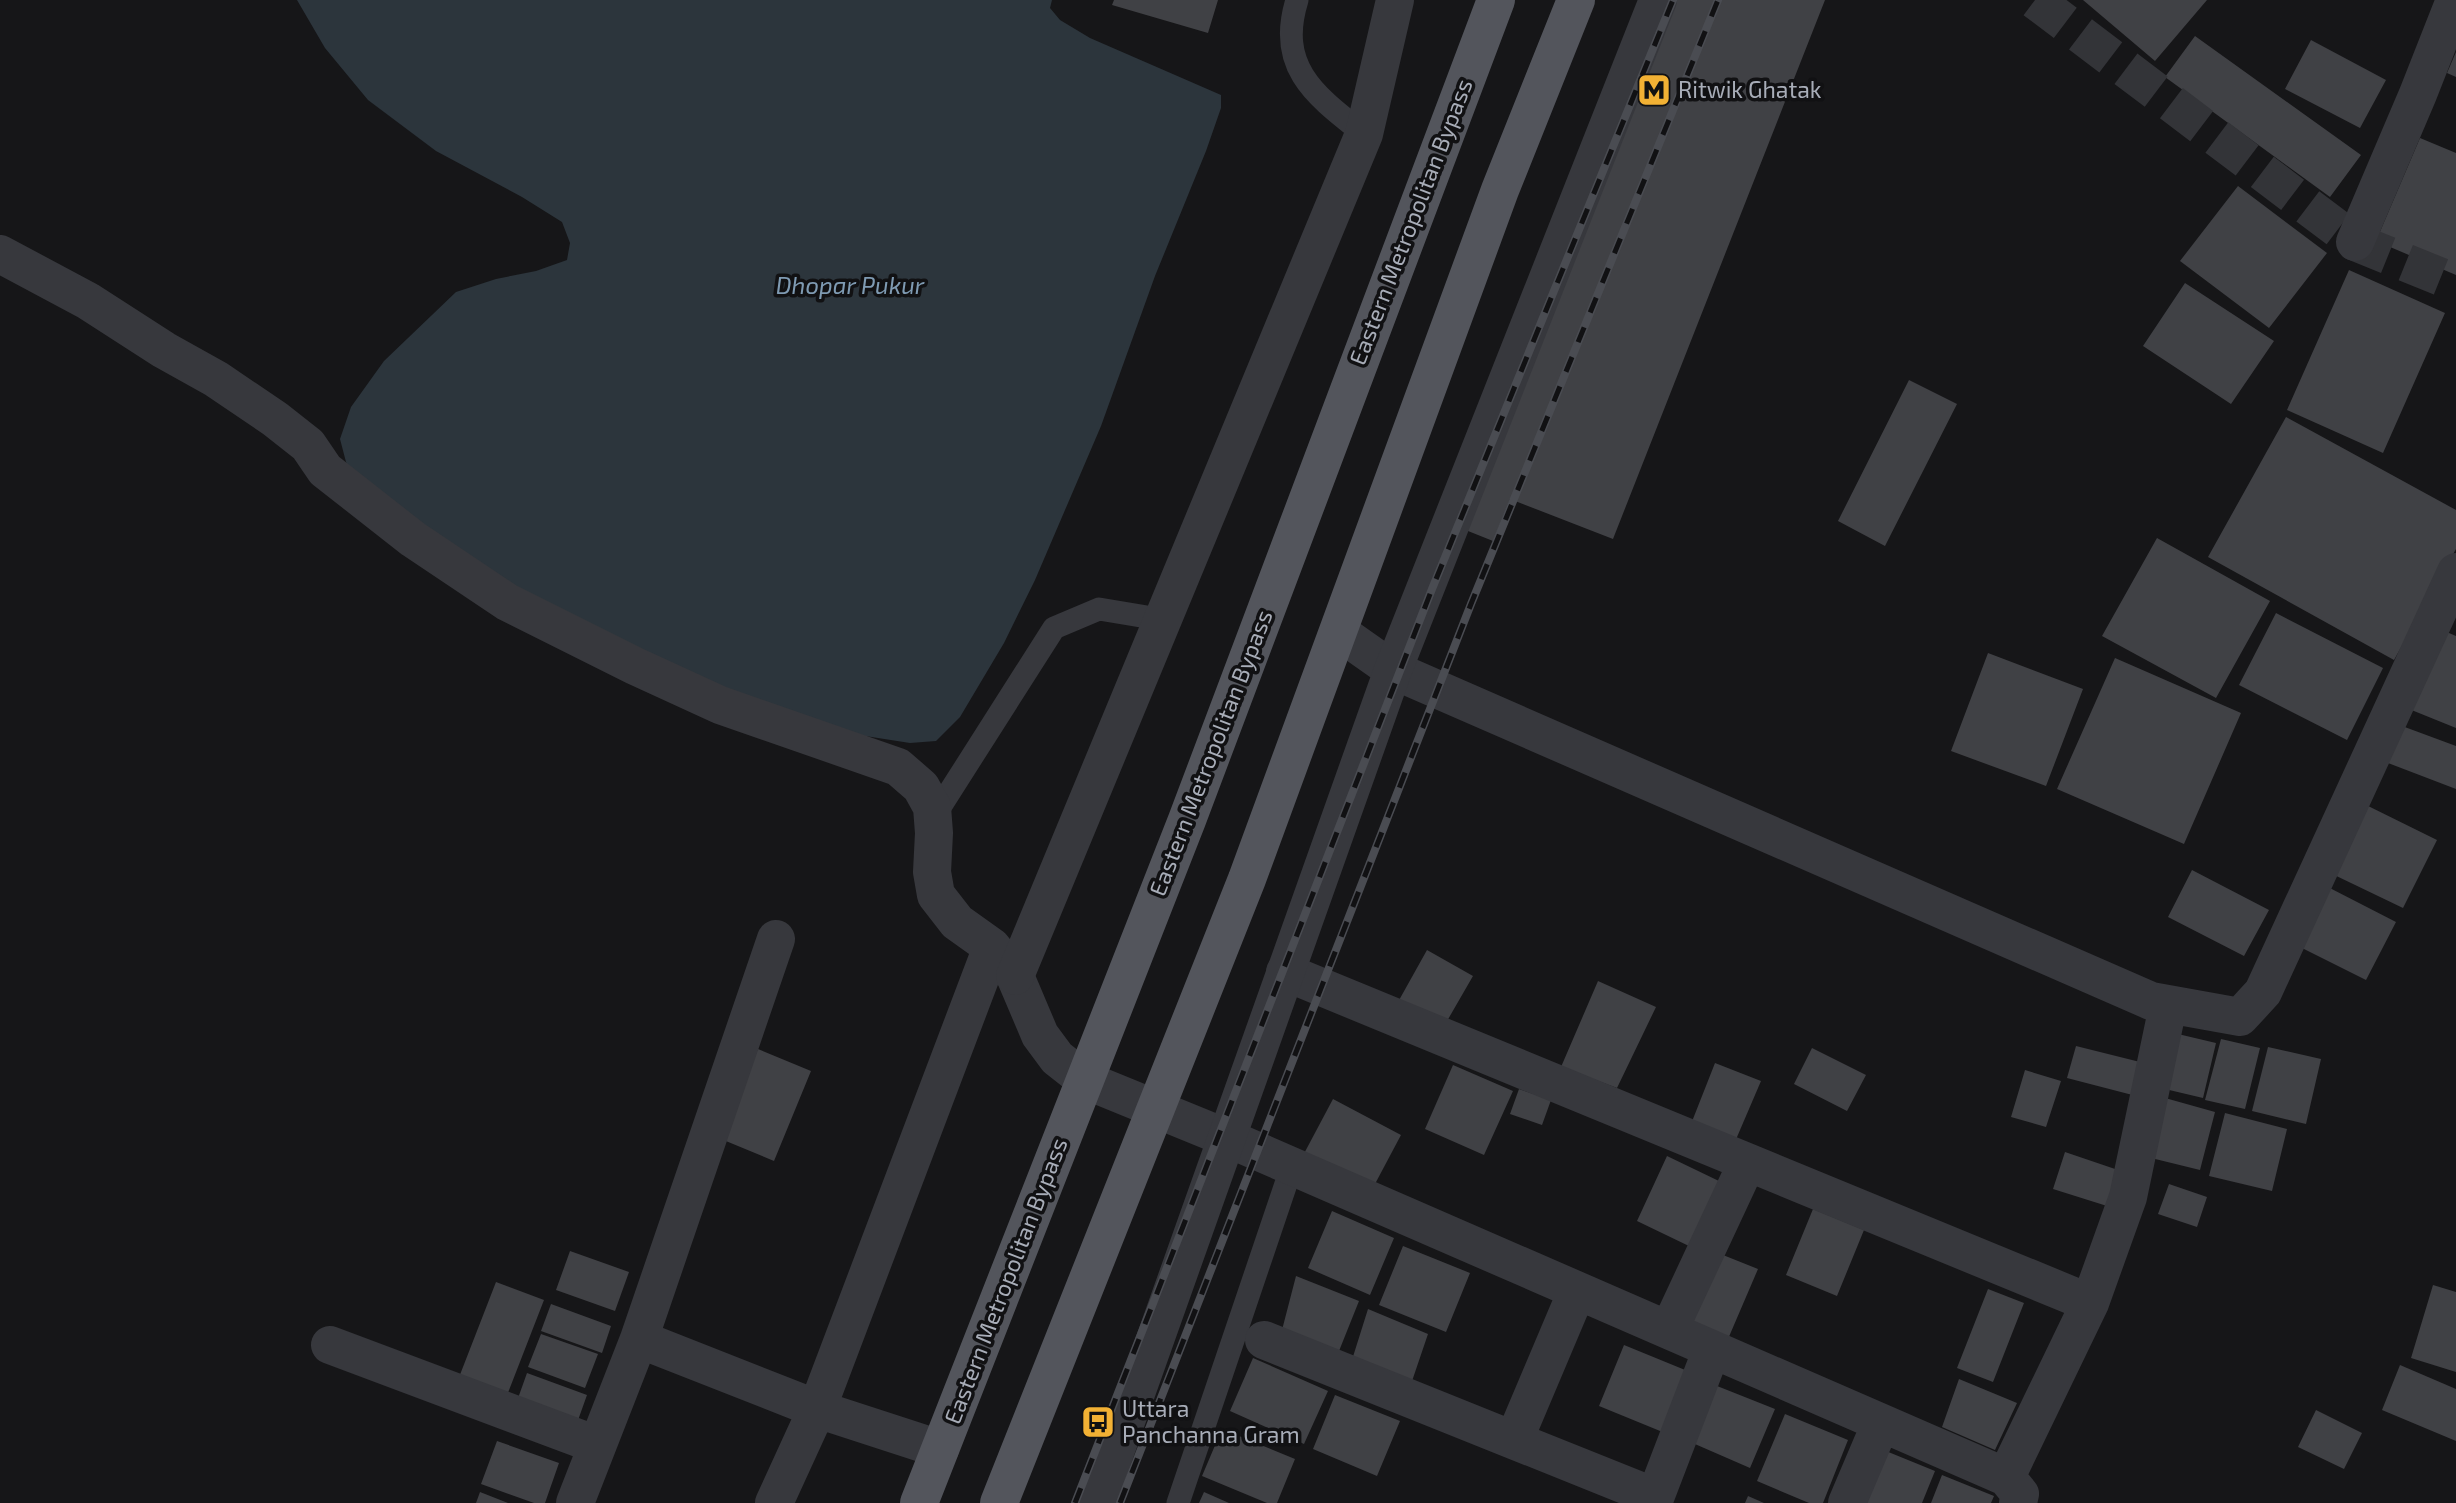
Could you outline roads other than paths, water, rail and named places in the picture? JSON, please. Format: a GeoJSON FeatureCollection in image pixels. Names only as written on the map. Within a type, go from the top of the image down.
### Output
{"type":"FeatureCollection","features":[{"type":"Feature","properties":{"kind":"main road","name":"Eastern Metropolitan Bypass"},"geometry":{"type":"LineString","coordinates":[[919,1503],[1187,820],[1496,0]]}},
{"type":"Feature","properties":{"kind":"main road"},"geometry":{"type":"LineString","coordinates":[[999,1503],[1247,879],[1500,190],[1576,0]]}},
{"type":"Feature","properties":{"kind":"street"},"geometry":{"type":"LineString","coordinates":[[774,1503],[817,1409],[1004,961],[1165,620],[1364,134],[1395,0]]}},
{"type":"Feature","properties":{"kind":"street"},"geometry":{"type":"LineString","coordinates":[[1097,1503],[1393,670],[1658,0]]}},
{"type":"Feature","properties":{"kind":"street"},"geometry":{"type":"LineString","coordinates":[[2354,242],[2455,0]]}},
{"type":"Feature","properties":{"kind":"street"},"geometry":{"type":"LineString","coordinates":[[0,254],[88,301],[164,350],[216,379],[275,419],[309,445],[325,470],[413,539],[507,602],[720,705],[898,767],[922,787],[932,807],[932,872],[936,895],[957,922],[1004,961],[1040,1035],[1057,1058],[1085,1080],[1292,1166],[1881,1423],[2012,1490],[2090,1303],[2128,1197],[2168,1006]]}},
{"type":"Feature","properties":{"kind":"street"},"geometry":{"type":"LineString","coordinates":[[1339,632],[1393,670],[2138,996],[2168,1006],[2240,1017],[2263,992],[2456,572]]}},
{"type":"Feature","properties":{"kind":"street"},"geometry":{"type":"LineString","coordinates":[[575,1503],[639,1339],[776,939]]}},
{"type":"Feature","properties":{"kind":"street"},"geometry":{"type":"LineString","coordinates":[[1285,972],[2090,1303]]}},
{"type":"Feature","properties":{"kind":"street"},"geometry":{"type":"LineString","coordinates":[[1669,1330],[1747,1163]]}},
{"type":"Feature","properties":{"kind":"street"},"geometry":{"type":"LineString","coordinates":[[1514,1440],[1577,1291]]}},
{"type":"Feature","properties":{"kind":"street"},"geometry":{"type":"LineString","coordinates":[[639,1339],[817,1409],[940,1449]]}},
{"type":"Feature","properties":{"kind":"street"},"geometry":{"type":"LineString","coordinates":[[1264,1340],[1514,1440],[1654,1500],[1712,1349]]}},
{"type":"Feature","properties":{"kind":"street"},"geometry":{"type":"LineString","coordinates":[[330,1345],[597,1446]]}},
{"type":"Feature","properties":{"kind":"street"},"geometry":{"type":"LineString","coordinates":[[1847,1503],[1881,1423]]}},
{"type":"Feature","properties":{"kind":"lane"},"geometry":{"type":"LineString","coordinates":[[1297,0],[1290,43],[1297,66],[1313,91],[1364,134]]}},
{"type":"Feature","properties":{"kind":"lane"},"geometry":{"type":"LineString","coordinates":[[933,818],[1054,628],[1099,609],[1165,620]]}},
{"type":"Feature","properties":{"kind":"lane"},"geometry":{"type":"LineString","coordinates":[[1178,1503],[1292,1166]]}},
{"type":"Feature","properties":{"kind":"water","name":"Dhopar Pukur"},"geometry":{"type":"Polygon","coordinates":[[[297,0],[1052,0],[1050,8],[1060,20],[1090,38],[1221,95],[1221,108],[1206,151],[1155,276],[1101,426],[1035,580],[1004,643],[960,717],[936,741],[910,743],[846,733],[723,690],[536,608],[360,488],[346,462],[340,439],[351,407],[384,361],[456,292],[567,260],[570,243],[562,222],[522,197],[436,151],[368,100],[325,48],[297,0]]]}},
{"type":"Feature","properties":{"kind":"tunnel"},"geometry":{"type":"LineString","coordinates":[[2035,0],[2355,242],[2456,283]]}},
{"type":"Feature","properties":{"kind":"railway"},"geometry":{"type":"LineString","coordinates":[[1075,1503],[1432,589],[1673,0]]}},
{"type":"Feature","properties":{"kind":"railway"},"geometry":{"type":"LineString","coordinates":[[1120,1503],[1471,604],[1718,0]]}},
{"type":"Feature","properties":{"kind":"place","name":"Ritwik Ghatak"},"geometry":{"type":"Point","coordinates":[1654,90]}},
{"type":"Feature","properties":{"kind":"place","name":"Uttara Panchanna Gram"},"geometry":{"type":"Point","coordinates":[1098,1422]}}]}
